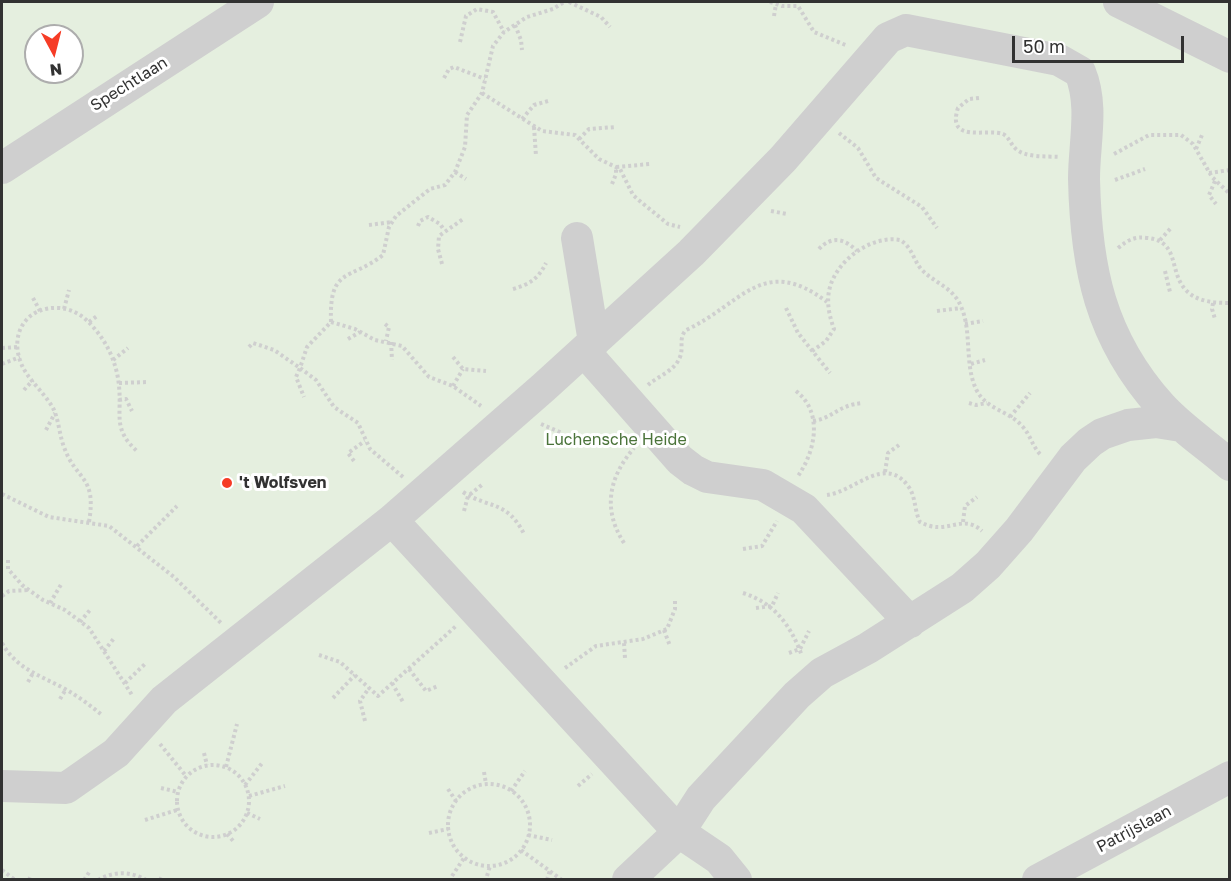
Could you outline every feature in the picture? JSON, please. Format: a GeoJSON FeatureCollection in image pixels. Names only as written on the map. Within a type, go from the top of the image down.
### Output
{"type":"FeatureCollection","features":[{"type":"Feature","properties":{"kind":"street","name":"Spechtlaan"},"geometry":{"type":"LineString","coordinates":[[2,168],[40,140],[258,2]]}},
{"type":"Feature","properties":{"kind":"street"},"geometry":{"type":"LineString","coordinates":[[1136,5],[1230,57]]}},
{"type":"Feature","properties":{"kind":"street"},"geometry":{"type":"LineString","coordinates":[[2,786],[66,788],[116,753],[164,700],[392,520],[589,346],[715,228],[820,117],[888,38],[906,30],[1059,60],[1080,72],[1089,100],[1099,155],[1086,214],[1093,279],[1104,316],[1140,379],[1160,405],[1230,465]]}},
{"type":"Feature","properties":{"kind":"street"},"geometry":{"type":"LineString","coordinates":[[577,238],[589,346],[650,426],[680,460],[693,470],[707,477],[763,485],[790,499],[910,622]]}},
{"type":"Feature","properties":{"kind":"street"},"geometry":{"type":"LineString","coordinates":[[628,879],[679,832],[701,798],[796,695],[822,673],[910,622],[962,588],[1019,530],[1064,470],[1090,442],[1115,428],[1156,422],[1182,426]]}},
{"type":"Feature","properties":{"kind":"street"},"geometry":{"type":"LineString","coordinates":[[392,520],[679,832],[719,860],[736,879]]}},
{"type":"Feature","properties":{"kind":"street","name":"Patrijslaan"},"geometry":{"type":"LineString","coordinates":[[1038,879],[1230,777]]}},
{"type":"Feature","properties":{"kind":"path"},"geometry":{"type":"LineString","coordinates":[[304,397],[296,377],[307,347],[331,322],[332,294],[338,282],[383,255],[392,222],[415,199],[430,189],[446,185],[456,172],[465,147],[467,115],[482,93],[494,46],[504,32],[564,2]]}},
{"type":"Feature","properties":{"kind":"path"},"geometry":{"type":"LineString","coordinates":[[569,2],[601,17],[610,27]]}},
{"type":"Feature","properties":{"kind":"path"},"geometry":{"type":"LineString","coordinates":[[770,2],[798,6],[814,32],[840,40],[869,60]]}},
{"type":"Feature","properties":{"kind":"path"},"geometry":{"type":"LineString","coordinates":[[774,16],[776,4]]}},
{"type":"Feature","properties":{"kind":"path"},"geometry":{"type":"LineString","coordinates":[[459,42],[466,16],[477,9],[493,12],[504,32]]}},
{"type":"Feature","properties":{"kind":"path"},"geometry":{"type":"LineString","coordinates":[[515,25],[522,50]]}},
{"type":"Feature","properties":{"kind":"path"},"geometry":{"type":"LineString","coordinates":[[444,78],[449,69],[454,67],[485,79]]}},
{"type":"Feature","properties":{"kind":"path"},"geometry":{"type":"LineString","coordinates":[[482,93],[534,127],[550,134],[575,135],[598,159],[616,167],[624,175],[633,195],[668,224],[715,228]]}},
{"type":"Feature","properties":{"kind":"path"},"geometry":{"type":"LineString","coordinates":[[979,98],[969,99],[958,108],[957,122],[963,130],[1005,135],[1022,153],[1068,159],[1099,155],[1149,135],[1170,133],[1181,135],[1196,149],[1215,181],[1230,194]]}},
{"type":"Feature","properties":{"kind":"path"},"geometry":{"type":"LineString","coordinates":[[522,119],[534,105],[548,101]]}},
{"type":"Feature","properties":{"kind":"path"},"geometry":{"type":"LineString","coordinates":[[820,117],[858,148],[876,178],[922,207],[937,228]]}},
{"type":"Feature","properties":{"kind":"path"},"geometry":{"type":"LineString","coordinates":[[534,127],[536,156]]}},
{"type":"Feature","properties":{"kind":"path"},"geometry":{"type":"LineString","coordinates":[[579,139],[589,129],[616,128]]}},
{"type":"Feature","properties":{"kind":"path"},"geometry":{"type":"LineString","coordinates":[[1196,149],[1202,135]]}},
{"type":"Feature","properties":{"kind":"path"},"geometry":{"type":"LineString","coordinates":[[616,167],[650,164]]}},
{"type":"Feature","properties":{"kind":"path"},"geometry":{"type":"LineString","coordinates":[[612,184],[616,167]]}},
{"type":"Feature","properties":{"kind":"path"},"geometry":{"type":"LineString","coordinates":[[1115,180],[1145,169]]}},
{"type":"Feature","properties":{"kind":"path"},"geometry":{"type":"LineString","coordinates":[[1209,173],[1230,170]]}},
{"type":"Feature","properties":{"kind":"path"},"geometry":{"type":"LineString","coordinates":[[456,172],[466,179]]}},
{"type":"Feature","properties":{"kind":"path"},"geometry":{"type":"LineString","coordinates":[[1215,181],[1209,195],[1216,204]]}},
{"type":"Feature","properties":{"kind":"path"},"geometry":{"type":"LineString","coordinates":[[764,213],[771,210],[787,214]]}},
{"type":"Feature","properties":{"kind":"path"},"geometry":{"type":"LineString","coordinates":[[418,226],[420,221],[428,218],[440,224],[444,230]]}},
{"type":"Feature","properties":{"kind":"path"},"geometry":{"type":"LineString","coordinates":[[442,264],[437,242],[444,230],[463,219]]}},
{"type":"Feature","properties":{"kind":"path"},"geometry":{"type":"LineString","coordinates":[[369,225],[392,222]]}},
{"type":"Feature","properties":{"kind":"path"},"geometry":{"type":"LineString","coordinates":[[1160,240],[1171,228]]}},
{"type":"Feature","properties":{"kind":"path"},"geometry":{"type":"LineString","coordinates":[[1118,248],[1127,240],[1139,237],[1160,240],[1167,245],[1177,276],[1190,294],[1214,303],[1230,303]]}},
{"type":"Feature","properties":{"kind":"path"},"geometry":{"type":"LineString","coordinates":[[819,249],[830,240],[836,239],[845,241],[857,251]]}},
{"type":"Feature","properties":{"kind":"path"},"geometry":{"type":"LineString","coordinates":[[812,351],[826,341],[834,329],[828,302],[834,279],[857,251],[879,241],[900,240],[910,248],[922,270],[946,286],[961,308],[973,382],[987,403],[1022,426],[1030,442],[1041,455],[1064,470]]}},
{"type":"Feature","properties":{"kind":"path"},"geometry":{"type":"LineString","coordinates":[[513,289],[531,284],[539,277],[546,263]]}},
{"type":"Feature","properties":{"kind":"path"},"geometry":{"type":"LineString","coordinates":[[1165,271],[1170,292]]}},
{"type":"Feature","properties":{"kind":"path"},"geometry":{"type":"LineString","coordinates":[[1167,281],[1177,276]]}},
{"type":"Feature","properties":{"kind":"path"},"geometry":{"type":"LineString","coordinates":[[646,387],[675,365],[680,358],[681,338],[687,330],[752,289],[766,284],[793,282],[810,289],[828,302]]}},
{"type":"Feature","properties":{"kind":"path"},"geometry":{"type":"LineString","coordinates":[[64,309],[69,290]]}},
{"type":"Feature","properties":{"kind":"path"},"geometry":{"type":"LineString","coordinates":[[33,298],[40,311]]}},
{"type":"Feature","properties":{"kind":"path"},"geometry":{"type":"LineString","coordinates":[[1214,303],[1212,309],[1215,319]]}},
{"type":"Feature","properties":{"kind":"path"},"geometry":{"type":"LineString","coordinates":[[786,308],[790,320],[830,373]]}},
{"type":"Feature","properties":{"kind":"path"},"geometry":{"type":"LineString","coordinates":[[937,311],[961,308]]}},
{"type":"Feature","properties":{"kind":"path"},"geometry":{"type":"LineString","coordinates":[[89,522],[91,494],[84,476],[64,447],[55,413],[20,357],[17,335],[21,324],[40,311],[64,309],[74,311],[89,322],[100,335],[113,360],[118,383],[118,416],[123,435],[138,452]]}},
{"type":"Feature","properties":{"kind":"path"},"geometry":{"type":"LineString","coordinates":[[89,322],[97,316]]}},
{"type":"Feature","properties":{"kind":"path"},"geometry":{"type":"LineString","coordinates":[[965,324],[983,321]]}},
{"type":"Feature","properties":{"kind":"path"},"geometry":{"type":"LineString","coordinates":[[331,322],[360,331],[375,340],[388,341],[402,346],[429,377],[453,386],[481,405],[493,431]]}},
{"type":"Feature","properties":{"kind":"path"},"geometry":{"type":"LineString","coordinates":[[385,324],[389,327],[388,341],[392,360]]}},
{"type":"Feature","properties":{"kind":"path"},"geometry":{"type":"LineString","coordinates":[[348,339],[360,331]]}},
{"type":"Feature","properties":{"kind":"path"},"geometry":{"type":"LineString","coordinates":[[249,347],[253,343],[266,346],[316,380],[334,407],[358,423],[370,449],[402,475],[417,497]]}},
{"type":"Feature","properties":{"kind":"path"},"geometry":{"type":"LineString","coordinates":[[2,348],[18,347]]}},
{"type":"Feature","properties":{"kind":"path"},"geometry":{"type":"LineString","coordinates":[[113,360],[129,348]]}},
{"type":"Feature","properties":{"kind":"path"},"geometry":{"type":"LineString","coordinates":[[2,364],[20,357]]}},
{"type":"Feature","properties":{"kind":"path"},"geometry":{"type":"LineString","coordinates":[[453,357],[463,369],[486,371]]}},
{"type":"Feature","properties":{"kind":"path"},"geometry":{"type":"LineString","coordinates":[[971,364],[985,360]]}},
{"type":"Feature","properties":{"kind":"path"},"geometry":{"type":"LineString","coordinates":[[453,386],[463,369]]}},
{"type":"Feature","properties":{"kind":"path"},"geometry":{"type":"LineString","coordinates":[[24,390],[33,380]]}},
{"type":"Feature","properties":{"kind":"path"},"geometry":{"type":"LineString","coordinates":[[118,383],[149,382]]}},
{"type":"Feature","properties":{"kind":"path"},"geometry":{"type":"LineString","coordinates":[[743,549],[762,546],[790,499],[814,435],[813,422],[803,397],[796,391]]}},
{"type":"Feature","properties":{"kind":"path"},"geometry":{"type":"LineString","coordinates":[[1010,417],[1030,393]]}},
{"type":"Feature","properties":{"kind":"path"},"geometry":{"type":"LineString","coordinates":[[119,400],[126,399],[132,411]]}},
{"type":"Feature","properties":{"kind":"path"},"geometry":{"type":"LineString","coordinates":[[813,422],[822,420],[847,405],[863,403]]}},
{"type":"Feature","properties":{"kind":"path"},"geometry":{"type":"LineString","coordinates":[[969,403],[976,405],[987,403]]}},
{"type":"Feature","properties":{"kind":"path"},"geometry":{"type":"LineString","coordinates":[[46,430],[55,413]]}},
{"type":"Feature","properties":{"kind":"path"},"geometry":{"type":"LineString","coordinates":[[624,543],[614,522],[612,486],[622,463],[650,426]]}},
{"type":"Feature","properties":{"kind":"path"},"geometry":{"type":"LineString","coordinates":[[354,461],[348,453],[365,441]]}},
{"type":"Feature","properties":{"kind":"path"},"geometry":{"type":"LineString","coordinates":[[885,472],[888,453],[899,445]]}},
{"type":"Feature","properties":{"kind":"path"},"geometry":{"type":"LineString","coordinates":[[446,472],[459,490],[468,496],[507,510],[513,515],[524,534]]}},
{"type":"Feature","properties":{"kind":"path"},"geometry":{"type":"LineString","coordinates":[[790,499],[839,494],[867,478],[885,472],[896,476],[909,487],[920,522],[939,528],[963,522],[980,529],[996,555]]}},
{"type":"Feature","properties":{"kind":"path"},"geometry":{"type":"LineString","coordinates":[[464,511],[468,496],[483,484]]}},
{"type":"Feature","properties":{"kind":"path"},"geometry":{"type":"LineString","coordinates":[[2,494],[49,517],[109,526],[137,546],[239,641]]}},
{"type":"Feature","properties":{"kind":"path"},"geometry":{"type":"LineString","coordinates":[[963,522],[965,506],[977,497]]}},
{"type":"Feature","properties":{"kind":"path"},"geometry":{"type":"LineString","coordinates":[[137,546],[177,506]]}},
{"type":"Feature","properties":{"kind":"path"},"geometry":{"type":"LineString","coordinates":[[8,560],[9,569],[29,590],[65,610],[89,628],[126,683],[146,720],[186,776]]}},
{"type":"Feature","properties":{"kind":"path"},"geometry":{"type":"LineString","coordinates":[[50,603],[62,583]]}},
{"type":"Feature","properties":{"kind":"path"},"geometry":{"type":"LineString","coordinates":[[2,595],[9,591],[29,590]]}},
{"type":"Feature","properties":{"kind":"path"},"geometry":{"type":"LineString","coordinates":[[743,593],[759,598],[772,606],[793,632],[806,666],[822,673]]}},
{"type":"Feature","properties":{"kind":"path"},"geometry":{"type":"LineString","coordinates":[[772,606],[778,593]]}},
{"type":"Feature","properties":{"kind":"path"},"geometry":{"type":"LineString","coordinates":[[548,690],[567,666],[596,646],[624,643],[657,635],[664,630],[672,621],[675,598]]}},
{"type":"Feature","properties":{"kind":"path"},"geometry":{"type":"LineString","coordinates":[[756,608],[772,606]]}},
{"type":"Feature","properties":{"kind":"path"},"geometry":{"type":"LineString","coordinates":[[319,655],[340,662],[378,696],[474,609]]}},
{"type":"Feature","properties":{"kind":"path"},"geometry":{"type":"LineString","coordinates":[[80,622],[90,610]]}},
{"type":"Feature","properties":{"kind":"path"},"geometry":{"type":"LineString","coordinates":[[664,630],[670,646]]}},
{"type":"Feature","properties":{"kind":"path"},"geometry":{"type":"LineString","coordinates":[[789,653],[800,649],[809,632]]}},
{"type":"Feature","properties":{"kind":"path"},"geometry":{"type":"LineString","coordinates":[[104,651],[115,637]]}},
{"type":"Feature","properties":{"kind":"path"},"geometry":{"type":"LineString","coordinates":[[2,643],[4,653],[33,673],[66,689],[100,713],[96,718]]}},
{"type":"Feature","properties":{"kind":"path"},"geometry":{"type":"LineString","coordinates":[[624,643],[625,658]]}},
{"type":"Feature","properties":{"kind":"path"},"geometry":{"type":"LineString","coordinates":[[126,683],[145,664]]}},
{"type":"Feature","properties":{"kind":"path"},"geometry":{"type":"LineString","coordinates":[[408,669],[426,691],[438,686]]}},
{"type":"Feature","properties":{"kind":"path"},"geometry":{"type":"LineString","coordinates":[[28,682],[33,673]]}},
{"type":"Feature","properties":{"kind":"path"},"geometry":{"type":"LineString","coordinates":[[333,698],[355,675]]}},
{"type":"Feature","properties":{"kind":"path"},"geometry":{"type":"LineString","coordinates":[[392,683],[403,702]]}},
{"type":"Feature","properties":{"kind":"path"},"geometry":{"type":"LineString","coordinates":[[365,721],[360,701],[369,688]]}},
{"type":"Feature","properties":{"kind":"path"},"geometry":{"type":"LineString","coordinates":[[60,699],[66,689]]}},
{"type":"Feature","properties":{"kind":"path"},"geometry":{"type":"LineString","coordinates":[[226,767],[237,724]]}},
{"type":"Feature","properties":{"kind":"path"},"geometry":{"type":"LineString","coordinates":[[204,753],[207,765]]}},
{"type":"Feature","properties":{"kind":"path"},"geometry":{"type":"LineString","coordinates":[[245,785],[263,762]]}},
{"type":"Feature","properties":{"kind":"path"},"geometry":{"type":"LineString","coordinates":[[207,765],[226,767],[239,775],[249,796],[246,813],[238,828],[215,837],[197,833],[183,822],[177,810],[178,792],[186,776],[207,765]]}},
{"type":"Feature","properties":{"kind":"path"},"geometry":{"type":"LineString","coordinates":[[510,791],[525,771]]}},
{"type":"Feature","properties":{"kind":"path"},"geometry":{"type":"LineString","coordinates":[[484,772],[486,784]]}},
{"type":"Feature","properties":{"kind":"path"},"geometry":{"type":"LineString","coordinates":[[486,784],[496,785],[510,791],[526,808],[530,820],[528,835],[521,850],[504,863],[490,866],[476,864],[464,858],[454,847],[448,829],[448,820],[456,801],[471,788],[486,784]]}},
{"type":"Feature","properties":{"kind":"path"},"geometry":{"type":"LineString","coordinates":[[249,796],[285,786]]}},
{"type":"Feature","properties":{"kind":"path"},"geometry":{"type":"LineString","coordinates":[[161,788],[178,792]]}},
{"type":"Feature","properties":{"kind":"path"},"geometry":{"type":"LineString","coordinates":[[448,789],[456,801]]}},
{"type":"Feature","properties":{"kind":"path"},"geometry":{"type":"LineString","coordinates":[[145,820],[177,810]]}},
{"type":"Feature","properties":{"kind":"path"},"geometry":{"type":"LineString","coordinates":[[246,813],[261,819]]}},
{"type":"Feature","properties":{"kind":"path"},"geometry":{"type":"LineString","coordinates":[[429,833],[448,829]]}},
{"type":"Feature","properties":{"kind":"path"},"geometry":{"type":"LineString","coordinates":[[227,834],[235,843]]}},
{"type":"Feature","properties":{"kind":"path"},"geometry":{"type":"LineString","coordinates":[[528,835],[552,840]]}},
{"type":"Feature","properties":{"kind":"path"},"geometry":{"type":"LineString","coordinates":[[521,850],[562,879]]}},
{"type":"Feature","properties":{"kind":"path"},"geometry":{"type":"LineString","coordinates":[[452,876],[464,858]]}},
{"type":"Feature","properties":{"kind":"path"},"geometry":{"type":"LineString","coordinates":[[488,876],[490,866]]}},
{"type":"Feature","properties":{"kind":"path"},"geometry":{"type":"LineString","coordinates":[[2,870],[15,879]]}},
{"type":"Feature","properties":{"kind":"path"},"geometry":{"type":"LineString","coordinates":[[547,879],[550,870]]}},
{"type":"Feature","properties":{"kind":"path"},"geometry":{"type":"LineString","coordinates":[[84,879],[90,871]]}},
{"type":"Feature","properties":{"kind":"path"},"geometry":{"type":"LineString","coordinates":[[98,879],[111,873],[128,874],[146,879]]}},
{"type":"Feature","properties":{"kind":"path"},"geometry":{"type":"LineString","coordinates":[[128,874],[128,879]]}},
{"type":"Feature","properties":{"kind":"green space","name":"Luchensche Heide"},"geometry":{"type":"Polygon","coordinates":[[[2,2],[1229,2],[1229,879],[2,880],[2,2]]]}},
{"type":"Feature","properties":{"kind":"place","name":"'t Wolfsven"},"geometry":{"type":"Point","coordinates":[227,483]}}]}
